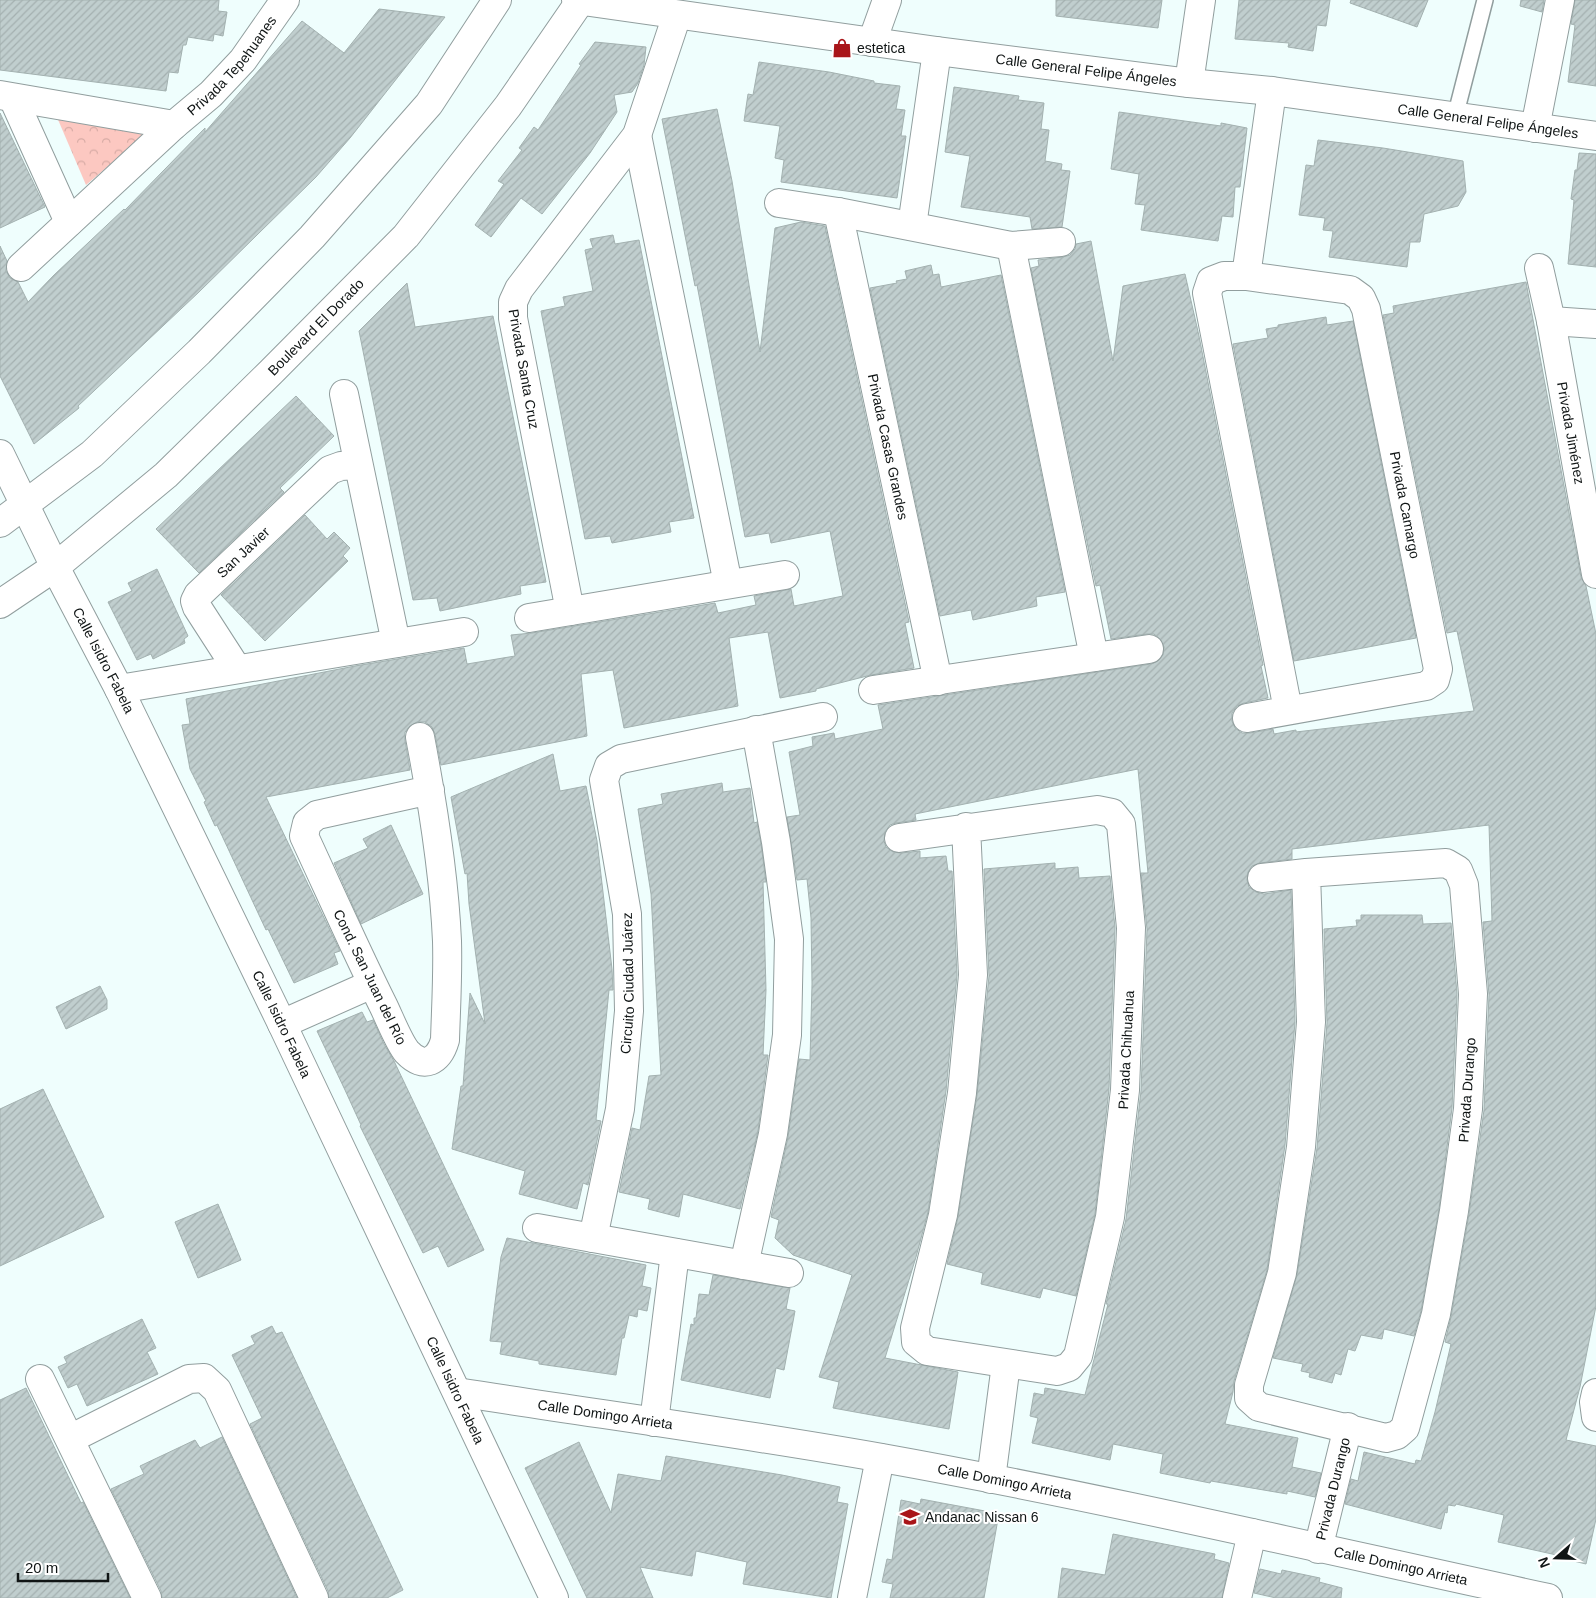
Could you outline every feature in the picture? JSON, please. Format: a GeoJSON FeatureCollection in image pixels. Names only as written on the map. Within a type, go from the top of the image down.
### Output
{"type":"FeatureCollection","features":[{"type":"Feature","properties":{"kind":"street","name":"Privada Tepehuanes"},"geometry":{"type":"LineString","coordinates":[[21,267],[174,125],[211,94],[243,60],[286,0]]}},
{"type":"Feature","properties":{"kind":"street"},"geometry":{"type":"LineString","coordinates":[[0,523],[92,454],[199,352],[312,237],[429,104],[497,0]]}},
{"type":"Feature","properties":{"kind":"street","name":"Calle General Felipe Ángeles"},"geometry":{"type":"LineString","coordinates":[[576,0],[937,51],[1189,83],[1272,91],[1596,136]]}},
{"type":"Feature","properties":{"kind":"street","name":"Boulevard El Dorado"},"geometry":{"type":"LineString","coordinates":[[0,604],[55,568],[166,474],[271,372],[406,236],[508,106],[581,0]]}},
{"type":"Feature","properties":{"kind":"street"},"geometry":{"type":"LineString","coordinates":[[872,42],[887,0]]}},
{"type":"Feature","properties":{"kind":"street"},"geometry":{"type":"LineString","coordinates":[[1189,83],[1200,0]]}},
{"type":"Feature","properties":{"kind":"street"},"geometry":{"type":"LineString","coordinates":[[1535,128],[1560,0]]}},
{"type":"Feature","properties":{"kind":"street","name":"Privada Santa Cruz"},"geometry":{"type":"LineString","coordinates":[[570,611],[513,318],[513,302],[519,289],[637,135],[677,15]]}},
{"type":"Feature","properties":{"kind":"street"},"geometry":{"type":"LineString","coordinates":[[912,226],[937,51]]}},
{"type":"Feature","properties":{"kind":"street"},"geometry":{"type":"LineString","coordinates":[[1246,276],[1272,91]]}},
{"type":"Feature","properties":{"kind":"street","name":"Privada Tepehuanes"},"geometry":{"type":"LineString","coordinates":[[6,96],[174,125]]}},
{"type":"Feature","properties":{"kind":"street","name":"Privada Tepehuanes"},"geometry":{"type":"LineString","coordinates":[[6,96],[69,222]]}},
{"type":"Feature","properties":{"kind":"street","name":"Privada Santa Cruz"},"geometry":{"type":"LineString","coordinates":[[637,135],[728,584]]}},
{"type":"Feature","properties":{"kind":"street"},"geometry":{"type":"LineString","coordinates":[[779,203],[838,212],[1011,246],[1062,242]]}},
{"type":"Feature","properties":{"kind":"street","name":"Privada Casas Grandes"},"geometry":{"type":"LineString","coordinates":[[838,212],[938,680]]}},
{"type":"Feature","properties":{"kind":"street"},"geometry":{"type":"LineString","coordinates":[[1011,246],[1094,657]]}},
{"type":"Feature","properties":{"kind":"street","name":"Privada Jiménez"},"geometry":{"type":"LineString","coordinates":[[1539,268],[1551,320],[1596,574]]}},
{"type":"Feature","properties":{"kind":"street","name":"Privada Camargo"},"geometry":{"type":"LineString","coordinates":[[1247,718],[1426,686],[1435,680],[1438,669],[1366,309],[1361,298],[1350,290],[1246,276],[1224,276],[1211,281],[1207,293],[1288,710]]}},
{"type":"Feature","properties":{"kind":"street"},"geometry":{"type":"LineString","coordinates":[[1551,320],[1596,324]]}},
{"type":"Feature","properties":{"kind":"street"},"geometry":{"type":"LineString","coordinates":[[344,394],[396,643]]}},
{"type":"Feature","properties":{"kind":"street","name":"Calle Isidro Fabela"},"geometry":{"type":"LineString","coordinates":[[0,454],[55,568],[119,689],[282,1024],[554,1598]]}},
{"type":"Feature","properties":{"kind":"street","name":"San Javier"},"geometry":{"type":"LineString","coordinates":[[237,669],[197,607],[198,595],[330,470],[341,466],[358,465]]}},
{"type":"Feature","properties":{"kind":"street"},"geometry":{"type":"LineString","coordinates":[[529,618],[785,575]]}},
{"type":"Feature","properties":{"kind":"street"},"geometry":{"type":"LineString","coordinates":[[119,689],[464,632]]}},
{"type":"Feature","properties":{"kind":"street"},"geometry":{"type":"LineString","coordinates":[[873,690],[1149,649]]}},
{"type":"Feature","properties":{"kind":"street","name":"Circuito Ciudad Juárez"},"geometry":{"type":"LineString","coordinates":[[592,1238],[620,1109],[629,1011],[627,914],[604,780],[609,766],[621,759],[823,717]]}},
{"type":"Feature","properties":{"kind":"street"},"geometry":{"type":"LineString","coordinates":[[744,1265],[773,1134],[787,1025],[789,939],[776,842],[756,730]]}},
{"type":"Feature","properties":{"kind":"street","name":"Cond. San Juan del Río"},"geometry":{"type":"LineString","coordinates":[[420,737],[430,790],[442,875],[447,942],[445,1040],[441,1053],[431,1061],[417,1061],[406,1051],[372,984],[304,836],[307,823],[317,815],[430,790]]}},
{"type":"Feature","properties":{"kind":"street","name":"Privada Chihuahua"},"geometry":{"type":"LineString","coordinates":[[899,838],[966,828],[1097,810],[1112,813],[1121,824],[1132,928],[1125,1090],[1111,1208],[1078,1356],[1069,1367],[1057,1371],[926,1351],[916,1342],[914,1328],[943,1215],[962,1093],[973,975],[966,828]]}},
{"type":"Feature","properties":{"kind":"street","name":"Privada Durango"},"geometry":{"type":"LineString","coordinates":[[1262,878],[1306,873],[1446,863],[1458,870],[1464,885],[1473,994],[1468,1109],[1454,1212],[1436,1314],[1406,1428],[1397,1435],[1386,1438],[1348,1427],[1259,1407],[1249,1398],[1249,1385],[1282,1273],[1301,1147],[1311,1022],[1306,873]]}},
{"type":"Feature","properties":{"kind":"street"},"geometry":{"type":"LineString","coordinates":[[282,1024],[372,984]]}},
{"type":"Feature","properties":{"kind":"street"},"geometry":{"type":"LineString","coordinates":[[537,1228],[789,1273]]}},
{"type":"Feature","properties":{"kind":"street"},"geometry":{"type":"LineString","coordinates":[[654,1422],[675,1253]]}},
{"type":"Feature","properties":{"kind":"street"},"geometry":{"type":"LineString","coordinates":[[991,1479],[1006,1364]]}},
{"type":"Feature","properties":{"kind":"street"},"geometry":{"type":"LineString","coordinates":[[70,1439],[189,1379],[204,1378],[217,1390],[314,1598]]}},
{"type":"Feature","properties":{"kind":"street"},"geometry":{"type":"LineString","coordinates":[[40,1379],[147,1598]]}},
{"type":"Feature","properties":{"kind":"street","name":"Calle Domingo Arrieta"},"geometry":{"type":"LineString","coordinates":[[457,1392],[880,1458],[1252,1533],[1548,1598]]}},
{"type":"Feature","properties":{"kind":"street"},"geometry":{"type":"LineString","coordinates":[[1596,1393],[1594,1402],[1596,1417]]}},
{"type":"Feature","properties":{"kind":"street","name":"Privada Durango"},"geometry":{"type":"LineString","coordinates":[[1318,1548],[1348,1427]]}},
{"type":"Feature","properties":{"kind":"street"},"geometry":{"type":"LineString","coordinates":[[852,1598],[880,1458]]}},
{"type":"Feature","properties":{"kind":"street"},"geometry":{"type":"LineString","coordinates":[[1237,1598],[1252,1533]]}},
{"type":"Feature","properties":{"kind":"lane"},"geometry":{"type":"LineString","coordinates":[[1455,117],[1485,0]]}},
{"type":"Feature","properties":{"kind":"green space"},"geometry":{"type":"Polygon","coordinates":[[[56,115],[146,134],[86,185],[56,115]]]}},
{"type":"Feature","properties":{"kind":"building"},"geometry":{"type":"Polygon","coordinates":[[[0,0],[219,0],[218,11],[227,12],[223,36],[214,34],[213,41],[188,37],[186,45],[183,45],[178,73],[169,72],[166,91],[0,70],[0,0]]]}},
{"type":"Feature","properties":{"kind":"building"},"geometry":{"type":"Polygon","coordinates":[[[1056,0],[1162,0],[1158,28],[1056,16],[1056,0]]]}},
{"type":"Feature","properties":{"kind":"building"},"geometry":{"type":"Polygon","coordinates":[[[1239,0],[1330,0],[1326,26],[1317,25],[1313,51],[1288,47],[1289,43],[1235,39],[1239,0]]]}},
{"type":"Feature","properties":{"kind":"building"},"geometry":{"type":"Polygon","coordinates":[[[1351,0],[1428,0],[1417,27],[1350,3],[1351,0]]]}},
{"type":"Feature","properties":{"kind":"building"},"geometry":{"type":"Polygon","coordinates":[[[1521,0],[1544,0],[1542,12],[1520,6],[1521,0]]]}},
{"type":"Feature","properties":{"kind":"building"},"geometry":{"type":"Polygon","coordinates":[[[1575,0],[1596,0],[1596,86],[1568,82],[1575,25],[1571,24],[1575,0]]]}},
{"type":"Feature","properties":{"kind":"building"},"geometry":{"type":"Polygon","coordinates":[[[379,9],[445,17],[350,138],[316,177],[199,292],[78,406],[79,408],[34,444],[0,376],[0,246],[7,261],[6,271],[10,278],[18,282],[28,302],[54,275],[125,210],[205,128],[205,132],[302,21],[344,53],[379,9]]]}},
{"type":"Feature","properties":{"kind":"building"},"geometry":{"type":"Polygon","coordinates":[[[595,42],[646,47],[644,65],[638,83],[632,92],[614,95],[617,112],[590,153],[542,214],[521,198],[491,237],[475,225],[504,184],[498,181],[522,150],[519,148],[534,127],[538,130],[595,42]]]}},
{"type":"Feature","properties":{"kind":"building"},"geometry":{"type":"Polygon","coordinates":[[[759,62],[829,72],[874,81],[874,83],[900,86],[896,109],[905,110],[901,136],[906,136],[897,198],[781,182],[784,160],[775,158],[780,126],[744,121],[748,94],[753,95],[759,62]]]}},
{"type":"Feature","properties":{"kind":"building"},"geometry":{"type":"Polygon","coordinates":[[[954,87],[1019,96],[1018,100],[1044,103],[1041,129],[1049,130],[1045,161],[1062,164],[1061,170],[1070,171],[1062,227],[1032,229],[1030,217],[961,207],[970,156],[945,152],[954,87]]]}},
{"type":"Feature","properties":{"kind":"building"},"geometry":{"type":"Polygon","coordinates":[[[717,109],[732,181],[760,352],[775,228],[801,222],[825,226],[909,622],[905,623],[914,668],[871,675],[816,689],[816,691],[780,698],[768,632],[729,638],[738,706],[624,728],[613,670],[581,674],[587,736],[441,765],[432,727],[425,722],[417,722],[405,732],[410,770],[266,797],[340,951],[334,953],[338,964],[294,983],[268,929],[266,930],[217,825],[215,826],[204,802],[206,801],[190,769],[182,725],[190,724],[186,699],[355,666],[464,648],[467,664],[515,656],[511,635],[715,603],[718,613],[756,605],[754,596],[791,589],[794,606],[843,596],[830,531],[771,543],[769,533],[745,537],[697,285],[695,286],[662,119],[717,109]]]}},
{"type":"Feature","properties":{"kind":"building"},"geometry":{"type":"Polygon","coordinates":[[[1119,112],[1221,126],[1221,123],[1247,128],[1240,187],[1235,187],[1233,217],[1222,216],[1218,241],[1141,230],[1145,205],[1135,204],[1139,174],[1111,169],[1119,112]]]}},
{"type":"Feature","properties":{"kind":"building"},"geometry":{"type":"Polygon","coordinates":[[[0,113],[45,207],[0,228],[0,113]]]}},
{"type":"Feature","properties":{"kind":"building"},"geometry":{"type":"Polygon","coordinates":[[[1318,140],[1463,161],[1466,192],[1458,206],[1424,214],[1420,242],[1410,242],[1407,267],[1329,257],[1333,231],[1323,230],[1325,218],[1299,215],[1306,165],[1314,166],[1318,140]]]}},
{"type":"Feature","properties":{"kind":"building"},"geometry":{"type":"Polygon","coordinates":[[[1579,153],[1596,154],[1596,267],[1568,264],[1574,200],[1571,199],[1579,153]]]}},
{"type":"Feature","properties":{"kind":"building"},"geometry":{"type":"Polygon","coordinates":[[[613,235],[615,244],[639,240],[694,518],[669,522],[671,532],[612,543],[610,536],[585,539],[541,311],[565,306],[563,297],[593,291],[585,250],[593,248],[590,239],[613,235]]]}},
{"type":"Feature","properties":{"kind":"building"},"geometry":{"type":"Polygon","coordinates":[[[1091,241],[1113,361],[1123,286],[1185,274],[1199,336],[1268,698],[1237,706],[1232,713],[1232,721],[1235,728],[1242,733],[1273,729],[1274,734],[1296,730],[1296,732],[1474,711],[1457,631],[1447,633],[1383,315],[1394,313],[1393,306],[1526,282],[1581,577],[1586,586],[1596,634],[1596,1306],[1580,1387],[1566,1440],[1596,1446],[1596,1519],[1586,1564],[1561,1558],[1561,1556],[1498,1542],[1504,1515],[1456,1504],[1455,1506],[1448,1505],[1441,1529],[1345,1504],[1351,1479],[1358,1481],[1364,1452],[1415,1464],[1416,1460],[1421,1461],[1451,1344],[1445,1342],[1469,1214],[1484,1110],[1489,995],[1483,922],[1492,921],[1489,825],[1292,849],[1292,859],[1260,863],[1252,866],[1248,872],[1247,880],[1249,887],[1256,892],[1264,894],[1291,890],[1295,1022],[1285,1145],[1267,1270],[1234,1381],[1225,1424],[1298,1438],[1292,1467],[1321,1473],[1315,1497],[1287,1491],[1287,1494],[1211,1481],[1210,1483],[1160,1473],[1163,1454],[1113,1444],[1110,1460],[1032,1443],[1038,1418],[1030,1416],[1034,1393],[1044,1395],[1045,1388],[1085,1395],[1108,1304],[1106,1304],[1126,1219],[1141,1091],[1147,929],[1141,873],[1148,873],[1138,769],[915,814],[916,820],[890,825],[885,832],[884,841],[886,847],[893,852],[920,851],[920,858],[946,856],[948,871],[952,871],[957,975],[946,1091],[928,1212],[885,1358],[958,1372],[949,1429],[833,1408],[839,1382],[819,1377],[852,1275],[793,1255],[775,1238],[779,1220],[771,1217],[788,1137],[799,1059],[810,1060],[811,918],[807,879],[797,880],[787,817],[800,815],[789,752],[813,746],[812,737],[834,733],[835,739],[883,729],[878,705],[1151,664],[1158,661],[1163,655],[1164,647],[1161,640],[1154,634],[1111,639],[1100,585],[1096,586],[1031,268],[1039,266],[1038,260],[1070,255],[1075,249],[1076,244],[1091,241]]]}},
{"type":"Feature","properties":{"kind":"building"},"geometry":{"type":"Polygon","coordinates":[[[931,265],[933,275],[939,274],[941,287],[1001,275],[1065,592],[1036,597],[1037,606],[973,620],[971,610],[940,616],[870,288],[897,283],[896,281],[907,279],[905,271],[931,265]]]}},
{"type":"Feature","properties":{"kind":"building"},"geometry":{"type":"Polygon","coordinates":[[[407,283],[415,327],[493,316],[546,582],[520,586],[521,594],[440,611],[437,598],[413,600],[359,331],[407,283]]]}},
{"type":"Feature","properties":{"kind":"building"},"geometry":{"type":"Polygon","coordinates":[[[1326,317],[1327,325],[1353,321],[1416,638],[1294,661],[1233,344],[1268,338],[1266,329],[1278,327],[1278,325],[1326,317]]]}},
{"type":"Feature","properties":{"kind":"building"},"geometry":{"type":"Polygon","coordinates":[[[296,396],[334,436],[280,488],[284,492],[199,573],[156,529],[296,396]]]}},
{"type":"Feature","properties":{"kind":"building"},"geometry":{"type":"Polygon","coordinates":[[[305,515],[327,539],[334,532],[350,548],[343,556],[348,561],[265,641],[221,595],[305,515]]]}},
{"type":"Feature","properties":{"kind":"building"},"geometry":{"type":"Polygon","coordinates":[[[157,569],[188,636],[184,639],[185,643],[153,659],[151,654],[137,660],[108,602],[132,591],[128,583],[157,569]]]}},
{"type":"Feature","properties":{"kind":"building"},"geometry":{"type":"Polygon","coordinates":[[[553,754],[560,791],[586,786],[597,841],[612,969],[613,990],[609,990],[596,1120],[601,1121],[588,1185],[583,1183],[577,1209],[519,1194],[525,1171],[452,1149],[461,1086],[463,1086],[470,993],[485,1024],[469,904],[467,873],[465,874],[451,797],[553,754]]]}},
{"type":"Feature","properties":{"kind":"building"},"geometry":{"type":"Polygon","coordinates":[[[722,783],[723,792],[750,788],[754,823],[757,822],[761,844],[766,882],[763,882],[766,990],[763,1055],[768,1055],[758,1131],[740,1209],[683,1194],[679,1217],[648,1209],[650,1199],[619,1192],[632,1128],[640,1130],[649,1076],[661,1075],[651,894],[638,809],[663,804],[661,794],[722,783]]]}},
{"type":"Feature","properties":{"kind":"building"},"geometry":{"type":"Polygon","coordinates":[[[391,825],[423,894],[361,924],[334,863],[368,848],[363,839],[391,825]]]}},
{"type":"Feature","properties":{"kind":"building"},"geometry":{"type":"Polygon","coordinates":[[[1055,863],[1055,869],[1078,867],[1079,878],[1110,876],[1115,928],[1109,1089],[1095,1214],[1076,1296],[1043,1288],[1040,1298],[981,1284],[983,1273],[947,1264],[958,1217],[977,1095],[989,976],[984,869],[1055,863]]]}},
{"type":"Feature","properties":{"kind":"building"},"geometry":{"type":"Polygon","coordinates":[[[1361,915],[1422,915],[1423,924],[1451,923],[1457,994],[1452,1108],[1439,1209],[1421,1311],[1414,1336],[1384,1329],[1382,1339],[1361,1335],[1355,1351],[1348,1349],[1341,1375],[1335,1373],[1332,1383],[1309,1377],[1310,1373],[1301,1371],[1303,1364],[1273,1358],[1297,1275],[1317,1148],[1327,1023],[1324,929],[1357,926],[1356,920],[1361,920],[1361,915]]]}},
{"type":"Feature","properties":{"kind":"building"},"geometry":{"type":"Polygon","coordinates":[[[100,986],[107,1000],[107,1009],[66,1029],[56,1007],[100,986]]]}},
{"type":"Feature","properties":{"kind":"building"},"geometry":{"type":"Polygon","coordinates":[[[362,1012],[367,1022],[373,1020],[484,1250],[448,1267],[438,1246],[423,1253],[360,1126],[317,1031],[362,1012]]]}},
{"type":"Feature","properties":{"kind":"building"},"geometry":{"type":"Polygon","coordinates":[[[43,1089],[104,1217],[0,1266],[0,1109],[43,1089]]]}},
{"type":"Feature","properties":{"kind":"building"},"geometry":{"type":"Polygon","coordinates":[[[218,1204],[241,1260],[198,1278],[175,1222],[218,1204]]]}},
{"type":"Feature","properties":{"kind":"building"},"geometry":{"type":"Polygon","coordinates":[[[507,1238],[646,1265],[642,1286],[651,1288],[647,1311],[638,1309],[637,1317],[629,1315],[624,1338],[622,1338],[616,1375],[539,1364],[539,1361],[500,1354],[502,1342],[490,1341],[501,1257],[507,1238]]]}},
{"type":"Feature","properties":{"kind":"building"},"geometry":{"type":"Polygon","coordinates":[[[713,1275],[790,1288],[786,1309],[795,1311],[784,1370],[776,1368],[770,1398],[681,1380],[691,1324],[694,1325],[694,1318],[696,1318],[699,1294],[709,1295],[713,1275]]]}},
{"type":"Feature","properties":{"kind":"building"},"geometry":{"type":"Polygon","coordinates":[[[142,1319],[156,1348],[147,1352],[158,1374],[87,1406],[77,1384],[68,1388],[58,1367],[67,1363],[64,1357],[142,1319]]]}},
{"type":"Feature","properties":{"kind":"building"},"geometry":{"type":"Polygon","coordinates":[[[272,1326],[276,1334],[282,1332],[403,1590],[387,1598],[329,1598],[328,1591],[250,1424],[262,1418],[232,1355],[255,1344],[251,1336],[272,1326]]]}},
{"type":"Feature","properties":{"kind":"building"},"geometry":{"type":"Polygon","coordinates":[[[26,1388],[81,1503],[83,1502],[130,1598],[0,1598],[0,1400],[26,1388]]]}},
{"type":"Feature","properties":{"kind":"building"},"geometry":{"type":"Polygon","coordinates":[[[222,1437],[297,1598],[162,1598],[161,1591],[111,1489],[144,1474],[140,1466],[195,1440],[200,1448],[222,1437]]]}},
{"type":"Feature","properties":{"kind":"building"},"geometry":{"type":"Polygon","coordinates":[[[579,1442],[611,1513],[618,1474],[661,1481],[666,1456],[782,1475],[840,1487],[837,1502],[848,1504],[831,1598],[743,1584],[747,1562],[696,1551],[692,1576],[640,1567],[653,1598],[587,1598],[525,1468],[579,1442]]]}},
{"type":"Feature","properties":{"kind":"building"},"geometry":{"type":"Polygon","coordinates":[[[921,1499],[985,1511],[984,1516],[998,1519],[984,1598],[890,1598],[893,1584],[882,1582],[887,1559],[892,1560],[901,1500],[920,1504],[921,1499]]]}},
{"type":"Feature","properties":{"kind":"building"},"geometry":{"type":"Polygon","coordinates":[[[1113,1534],[1215,1554],[1214,1559],[1229,1563],[1222,1598],[1058,1598],[1062,1568],[1105,1575],[1113,1534]]]}},
{"type":"Feature","properties":{"kind":"building"},"geometry":{"type":"Polygon","coordinates":[[[1260,1569],[1281,1574],[1282,1570],[1320,1578],[1319,1582],[1342,1588],[1341,1598],[1276,1598],[1254,1593],[1260,1569]]]}},
{"type":"Feature","properties":{"kind":"place","name":"estetica"},"geometry":{"type":"Point","coordinates":[842,48]}},
{"type":"Feature","properties":{"kind":"place","name":"Andanac Nissan 6"},"geometry":{"type":"Point","coordinates":[910,1517]}}]}
